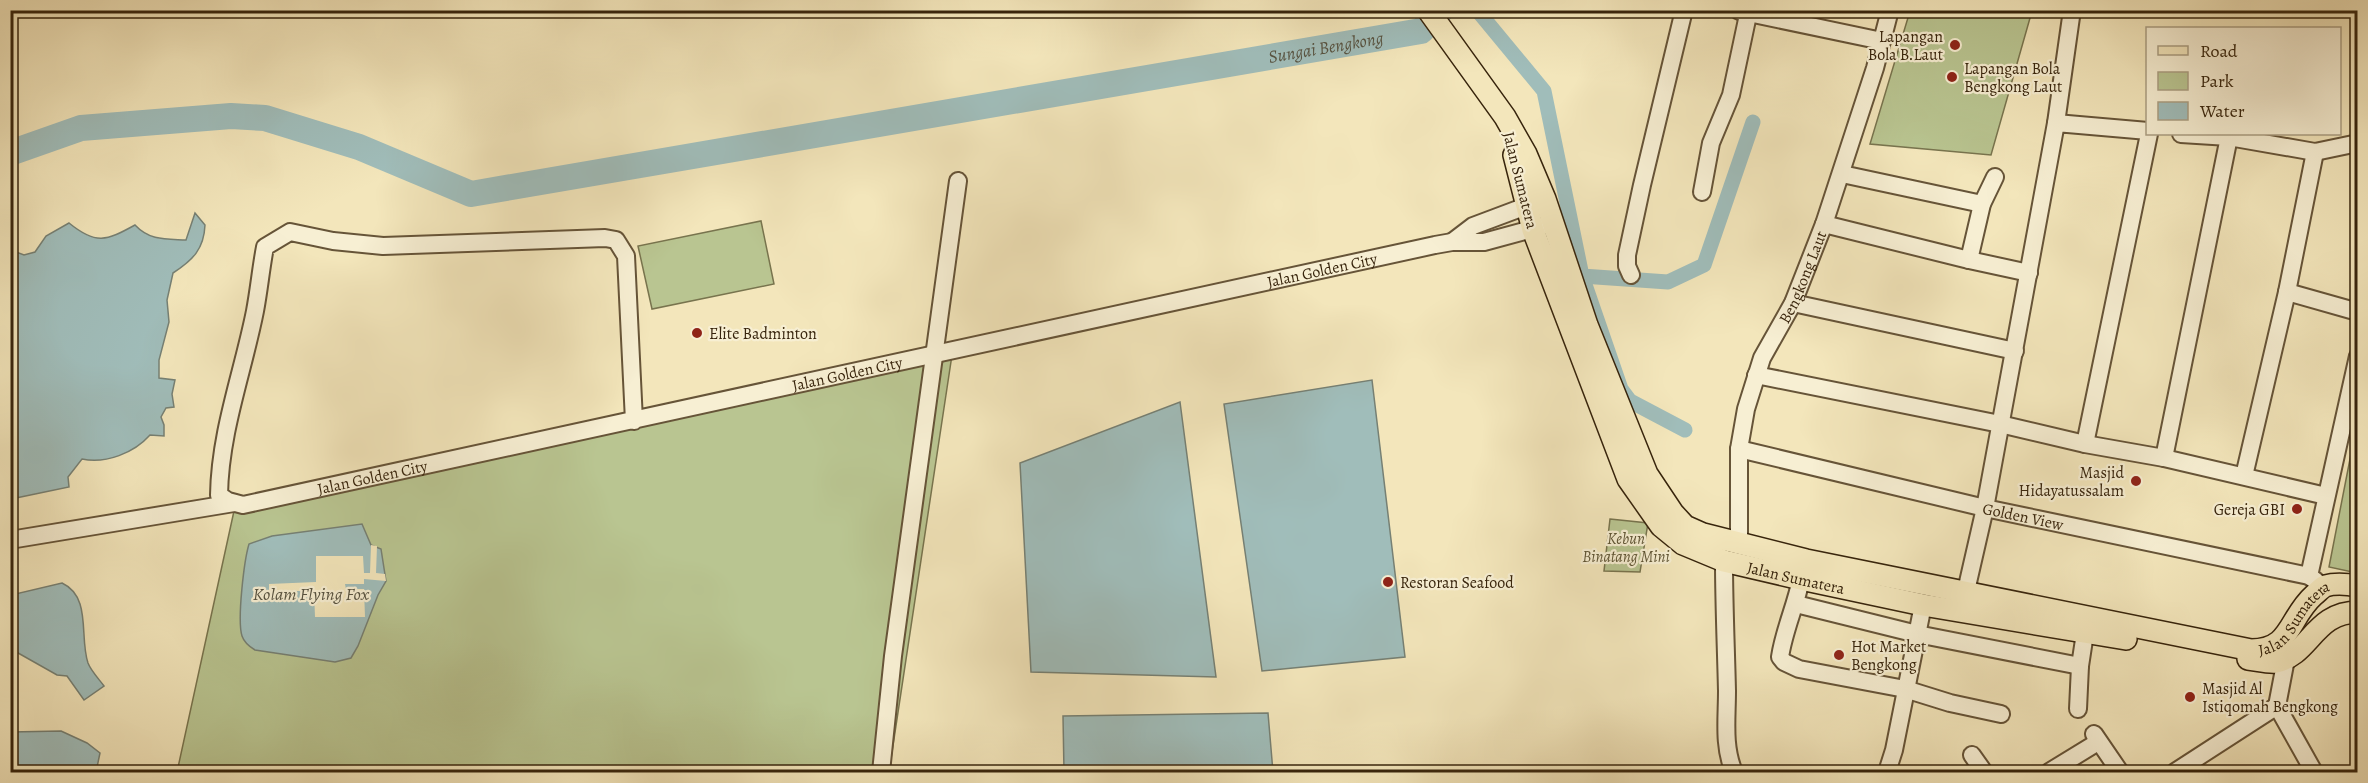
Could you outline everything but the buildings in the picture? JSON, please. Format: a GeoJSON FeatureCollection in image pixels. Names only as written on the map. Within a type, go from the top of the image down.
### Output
{"type":"FeatureCollection","features":[{"type":"Feature","properties":{"kind":"main road","name":"Jalan Sumatera"},"geometry":{"type":"LineString","coordinates":[[1428,10],[1505,117],[1536,202],[1552,222],[1587,325],[1647,474],[1673,513],[1685,526],[1703,534],[1739,544],[1806,560],[1966,591],[2086,625],[2274,662],[2286,659],[2298,650],[2327,620],[2346,612],[2358,612]]}},
{"type":"Feature","properties":{"kind":"main road","name":"Jalan Sumatera"},"geometry":{"type":"LineString","coordinates":[[1536,202],[1533,230],[1628,479],[1661,526],[1695,551],[1724,561],[1923,605],[2086,625],[2251,650],[2266,650],[2276,646],[2309,600],[2317,581],[2358,586]]}},
{"type":"Feature","properties":{"kind":"street"},"geometry":{"type":"LineString","coordinates":[[1631,275],[1627,266],[1630,243],[1684,11],[1676,10]]}},
{"type":"Feature","properties":{"kind":"street","name":"Bengkong Laut"},"geometry":{"type":"LineString","coordinates":[[1739,544],[1739,449],[1746,409],[1762,358],[1793,303],[1824,224],[1842,174],[1890,10]]}},
{"type":"Feature","properties":{"kind":"street"},"geometry":{"type":"LineString","coordinates":[[1966,591],[1985,508],[2030,273],[2056,123],[2072,10]]}},
{"type":"Feature","properties":{"kind":"street"},"geometry":{"type":"LineString","coordinates":[[1702,192],[1711,143],[1731,95],[1745,11],[1814,18],[1882,40]]}},
{"type":"Feature","properties":{"kind":"street"},"geometry":{"type":"LineString","coordinates":[[2056,123],[2146,132]]}},
{"type":"Feature","properties":{"kind":"street"},"geometry":{"type":"LineString","coordinates":[[2085,444],[2147,135]]}},
{"type":"Feature","properties":{"kind":"street"},"geometry":{"type":"LineString","coordinates":[[2197,135],[2229,137],[2314,152],[2358,144]]}},
{"type":"Feature","properties":{"kind":"street"},"geometry":{"type":"LineString","coordinates":[[2164,458],[2229,137]]}},
{"type":"Feature","properties":{"kind":"street"},"geometry":{"type":"LineString","coordinates":[[2244,476],[2287,292],[2314,152]]}},
{"type":"Feature","properties":{"kind":"street"},"geometry":{"type":"LineString","coordinates":[[1842,174],[1982,204]]}},
{"type":"Feature","properties":{"kind":"street"},"geometry":{"type":"LineString","coordinates":[[1969,260],[1982,204],[1995,177]]}},
{"type":"Feature","properties":{"kind":"street"},"geometry":{"type":"LineString","coordinates":[[881,772],[893,656],[958,181]]}},
{"type":"Feature","properties":{"kind":"street","name":"Jalan Golden City"},"geometry":{"type":"LineString","coordinates":[[1452,242],[1473,226],[1536,202]]}},
{"type":"Feature","properties":{"kind":"street","name":"Jalan Golden City"},"geometry":{"type":"LineString","coordinates":[[10,540],[238,504],[634,421],[781,386],[1452,242],[1484,243],[1533,230],[1552,222]]}},
{"type":"Feature","properties":{"kind":"street"},"geometry":{"type":"LineString","coordinates":[[1824,224],[2030,273]]}},
{"type":"Feature","properties":{"kind":"street"},"geometry":{"type":"LineString","coordinates":[[238,504],[219,495],[220,465],[226,432],[256,309],[265,247],[290,232],[333,241],[383,246],[606,238],[616,240],[626,256],[634,421]]}},
{"type":"Feature","properties":{"kind":"street"},"geometry":{"type":"LineString","coordinates":[[2287,292],[2358,312]]}},
{"type":"Feature","properties":{"kind":"street"},"geometry":{"type":"LineString","coordinates":[[1793,303],[2015,351]]}},
{"type":"Feature","properties":{"kind":"street"},"geometry":{"type":"LineString","coordinates":[[2317,581],[2326,496],[2358,356]]}},
{"type":"Feature","properties":{"kind":"street"},"geometry":{"type":"LineString","coordinates":[[1756,375],[2000,424],[2085,444],[2164,458],[2326,496]]}},
{"type":"Feature","properties":{"kind":"street","name":"Golden View"},"geometry":{"type":"LineString","coordinates":[[1739,449],[1985,508],[2317,581]]}},
{"type":"Feature","properties":{"kind":"street"},"geometry":{"type":"LineString","coordinates":[[1724,561],[1727,692],[1725,727],[1727,749],[1734,772]]}},
{"type":"Feature","properties":{"kind":"street"},"geometry":{"type":"LineString","coordinates":[[1801,579],[1796,604],[1781,648],[1780,657],[1784,662],[1799,669],[1905,689],[1950,704],[2001,714]]}},
{"type":"Feature","properties":{"kind":"street"},"geometry":{"type":"LineString","coordinates":[[1796,604],[1917,634],[2080,666]]}},
{"type":"Feature","properties":{"kind":"street"},"geometry":{"type":"LineString","coordinates":[[1887,772],[1894,750],[1923,605]]}},
{"type":"Feature","properties":{"kind":"street"},"geometry":{"type":"LineString","coordinates":[[2078,709],[2080,666],[2086,625]]}},
{"type":"Feature","properties":{"kind":"street"},"geometry":{"type":"LineString","coordinates":[[2286,659],[2277,706],[2314,772]]}},
{"type":"Feature","properties":{"kind":"street"},"geometry":{"type":"LineString","coordinates":[[2175,772],[2277,706]]}},
{"type":"Feature","properties":{"kind":"street"},"geometry":{"type":"LineString","coordinates":[[2049,772],[2095,737],[2120,772]]}},
{"type":"Feature","properties":{"kind":"street"},"geometry":{"type":"LineString","coordinates":[[1972,755],[1984,772]]}},
{"type":"Feature","properties":{"kind":"green space","name":"Lapangan Bola Bengkong Laut"},"geometry":{"type":"Polygon","coordinates":[[[1910,11],[2032,11],[1991,155],[1870,144],[1910,11]]]}},
{"type":"Feature","properties":{"kind":"green space"},"geometry":{"type":"Polygon","coordinates":[[[761,221],[774,284],[652,309],[638,246],[761,221]]]}},
{"type":"Feature","properties":{"kind":"green space"},"geometry":{"type":"Polygon","coordinates":[[[952,355],[889,772],[177,772],[234,511],[952,355]]]}},
{"type":"Feature","properties":{"kind":"green space"},"geometry":{"type":"Polygon","coordinates":[[[2357,423],[2358,573],[2329,567],[2357,423]]]}},
{"type":"Feature","properties":{"kind":"green space","name":"Kebun Binatang Mini"},"geometry":{"type":"Polygon","coordinates":[[[1610,519],[1648,523],[1640,572],[1604,571],[1610,519]]]}},
{"type":"Feature","properties":{"kind":"water"},"geometry":{"type":"Polygon","coordinates":[[[195,213],[205,225],[202,241],[192,258],[173,273],[167,300],[169,322],[159,360],[159,378],[175,380],[172,394],[174,407],[166,408],[161,417],[164,436],[150,435],[136,447],[119,456],[100,460],[82,459],[68,477],[69,487],[11,499],[11,250],[24,255],[35,252],[46,236],[69,223],[94,238],[116,235],[135,225],[152,237],[186,240],[195,213]]]}},
{"type":"Feature","properties":{"kind":"water"},"geometry":{"type":"Polygon","coordinates":[[[1372,380],[1405,657],[1262,671],[1224,404],[1372,380]]]}},
{"type":"Feature","properties":{"kind":"water"},"geometry":{"type":"Polygon","coordinates":[[[1180,402],[1216,677],[1031,672],[1020,463],[1180,402]]]}},
{"type":"Feature","properties":{"kind":"water","name":"Kolam Flying Fox"},"geometry":{"type":"Polygon","coordinates":[[[362,524],[371,545],[381,549],[386,581],[351,658],[335,662],[255,650],[247,644],[242,636],[240,617],[243,576],[249,544],[272,536],[362,524]]]}},
{"type":"Feature","properties":{"kind":"water"},"geometry":{"type":"Polygon","coordinates":[[[62,583],[71,589],[77,598],[83,618],[88,663],[104,686],[84,700],[67,676],[57,675],[11,649],[13,626],[11,595],[62,583]]]}},
{"type":"Feature","properties":{"kind":"water"},"geometry":{"type":"Polygon","coordinates":[[[1268,713],[1273,772],[1064,772],[1063,716],[1268,713]]]}},
{"type":"Feature","properties":{"kind":"water"},"geometry":{"type":"Polygon","coordinates":[[[61,731],[87,743],[100,753],[96,772],[11,772],[11,732],[61,731]]]}},
{"type":"Feature","properties":{"kind":"pier"},"geometry":{"type":"Polygon","coordinates":[[[371,545],[377,546],[376,573],[385,574],[386,581],[364,579],[364,584],[345,584],[346,589],[364,589],[365,617],[315,617],[314,591],[269,591],[269,584],[316,582],[316,556],[363,556],[364,573],[370,573],[371,545]]]}},
{"type":"Feature","properties":{"kind":"waterway","name":"Sungai Bengkong"},"geometry":{"type":"LineString","coordinates":[[10,153],[81,128],[231,116],[265,118],[359,147],[471,194],[1421,31],[1441,10]]}},
{"type":"Feature","properties":{"kind":"waterway"},"geometry":{"type":"LineString","coordinates":[[1477,10],[1544,91],[1582,276],[1668,282],[1704,265],[1753,122]]}},
{"type":"Feature","properties":{"kind":"waterway"},"geometry":{"type":"LineString","coordinates":[[1582,276],[1621,389],[1630,401],[1685,430]]}},
{"type":"Feature","properties":{"kind":"place","name":"Lapangan Bola B.Laut"},"geometry":{"type":"Point","coordinates":[1955,45]}},
{"type":"Feature","properties":{"kind":"place","name":"Lapangan Bola Bengkong Laut"},"geometry":{"type":"Point","coordinates":[1952,77]}},
{"type":"Feature","properties":{"kind":"place","name":"Elite Badminton"},"geometry":{"type":"Point","coordinates":[697,333]}},
{"type":"Feature","properties":{"kind":"place","name":"Masjid Hidayatussalam"},"geometry":{"type":"Point","coordinates":[2136,481]}},
{"type":"Feature","properties":{"kind":"place","name":"Gereja GBI"},"geometry":{"type":"Point","coordinates":[2297,509]}},
{"type":"Feature","properties":{"kind":"place","name":"Restoran Seafood"},"geometry":{"type":"Point","coordinates":[1388,582]}},
{"type":"Feature","properties":{"kind":"place","name":"Hot Market Bengkong"},"geometry":{"type":"Point","coordinates":[1839,655]}},
{"type":"Feature","properties":{"kind":"place","name":"Masjid Al Istiqomah Bengkong"},"geometry":{"type":"Point","coordinates":[2190,697]}}]}
